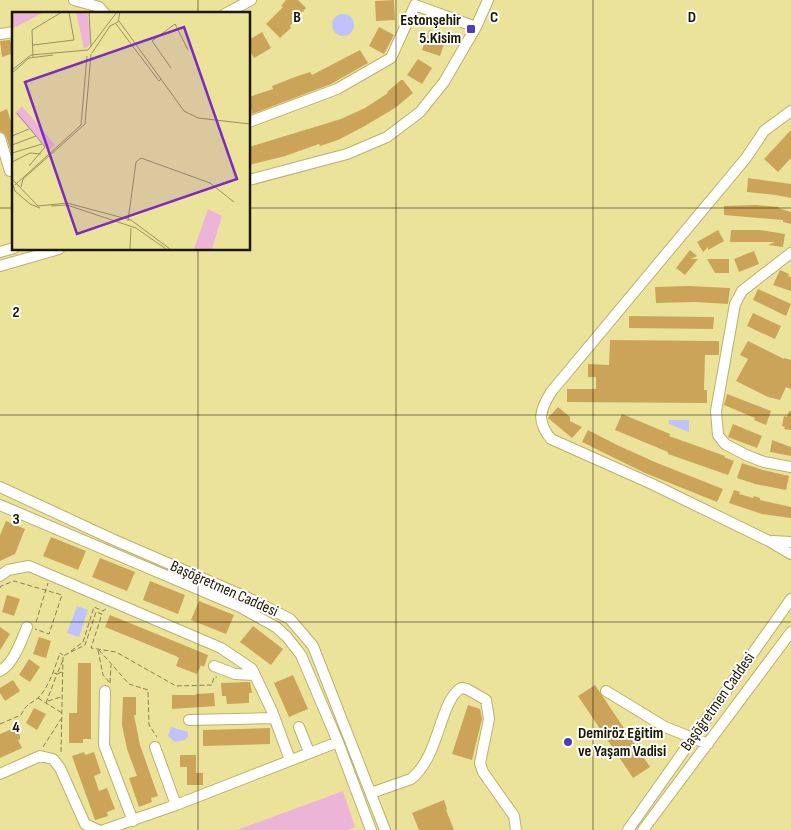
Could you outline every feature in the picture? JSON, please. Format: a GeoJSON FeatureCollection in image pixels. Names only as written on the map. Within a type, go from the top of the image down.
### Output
{"type":"FeatureCollection","features":[{"type":"Feature","properties":{"kind":"street"},"geometry":{"type":"LineString","coordinates":[[74,0],[99,7],[104,12]]}},
{"type":"Feature","properties":{"kind":"street"},"geometry":{"type":"LineString","coordinates":[[229,12],[251,0]]}},
{"type":"Feature","properties":{"kind":"street"},"geometry":{"type":"LineString","coordinates":[[250,180],[346,154],[387,137],[420,112],[444,82],[476,27],[488,0]]}},
{"type":"Feature","properties":{"kind":"street"},"geometry":{"type":"LineString","coordinates":[[250,122],[337,89],[391,58],[414,2],[476,27]]}},
{"type":"Feature","properties":{"kind":"street"},"geometry":{"type":"LineString","coordinates":[[791,111],[764,131],[746,158],[551,392],[541,413],[545,431],[551,439],[652,484],[769,541],[791,554]]}},
{"type":"Feature","properties":{"kind":"street"},"geometry":{"type":"LineString","coordinates":[[0,138],[10,171],[12,170]]}},
{"type":"Feature","properties":{"kind":"street"},"geometry":{"type":"LineString","coordinates":[[0,266],[56,250]]}},
{"type":"Feature","properties":{"kind":"street"},"geometry":{"type":"LineString","coordinates":[[791,253],[742,291],[736,304],[716,411],[718,435],[725,444],[764,462],[791,467]]}},
{"type":"Feature","properties":{"kind":"street","name":"Başöğretmen Caddesi"},"geometry":{"type":"LineString","coordinates":[[0,487],[112,540],[253,600],[290,619],[313,646],[385,830]]}},
{"type":"Feature","properties":{"kind":"street","name":"Başöğretmen Caddesi"},"geometry":{"type":"LineString","coordinates":[[0,505],[240,607],[276,627],[302,655],[372,830]]}},
{"type":"Feature","properties":{"kind":"street"},"geometry":{"type":"LineString","coordinates":[[769,541],[791,542]]}},
{"type":"Feature","properties":{"kind":"street"},"geometry":{"type":"LineString","coordinates":[[0,576],[8,570],[29,566],[221,648],[252,669],[290,760]]}},
{"type":"Feature","properties":{"kind":"street","name":"Başöğretmen Caddesi"},"geometry":{"type":"LineString","coordinates":[[628,830],[791,599]]}},
{"type":"Feature","properties":{"kind":"street"},"geometry":{"type":"LineString","coordinates":[[0,672],[6,668],[17,650],[27,627]]}},
{"type":"Feature","properties":{"kind":"street","name":"Başöğretmen Caddesi"},"geometry":{"type":"LineString","coordinates":[[643,830],[791,632]]}},
{"type":"Feature","properties":{"kind":"street"},"geometry":{"type":"LineString","coordinates":[[214,666],[235,674],[254,675]]}},
{"type":"Feature","properties":{"kind":"street"},"geometry":{"type":"LineString","coordinates":[[371,793],[416,775],[424,766],[433,748],[455,692],[461,688],[467,689],[486,700],[489,719],[480,763],[483,772],[514,816],[516,830]]}},
{"type":"Feature","properties":{"kind":"street"},"geometry":{"type":"LineString","coordinates":[[107,690],[104,746],[133,821]]}},
{"type":"Feature","properties":{"kind":"street"},"geometry":{"type":"LineString","coordinates":[[606,691],[665,727],[708,744]]}},
{"type":"Feature","properties":{"kind":"street"},"geometry":{"type":"LineString","coordinates":[[188,720],[274,718]]}},
{"type":"Feature","properties":{"kind":"street"},"geometry":{"type":"LineString","coordinates":[[299,727],[309,752]]}},
{"type":"Feature","properties":{"kind":"street"},"geometry":{"type":"LineString","coordinates":[[104,830],[176,805],[338,742]]}},
{"type":"Feature","properties":{"kind":"street"},"geometry":{"type":"LineString","coordinates":[[157,744],[176,805]]}},
{"type":"Feature","properties":{"kind":"street"},"geometry":{"type":"LineString","coordinates":[[0,774],[40,756],[53,759],[60,768],[85,824],[98,830]]}},
{"type":"Feature","properties":{"kind":"path"},"geometry":{"type":"LineString","coordinates":[[27,627],[34,628],[51,576]]}},
{"type":"Feature","properties":{"kind":"path"},"geometry":{"type":"LineString","coordinates":[[72,652],[71,650],[83,642],[94,607],[104,611],[106,609]]}},
{"type":"Feature","properties":{"kind":"path"},"geometry":{"type":"LineString","coordinates":[[0,724],[21,715],[25,706],[37,698],[53,673],[60,653],[63,656],[85,645],[96,612],[102,614],[91,648],[116,652],[176,686],[212,685],[214,677],[235,674]]}},
{"type":"Feature","properties":{"kind":"path"},"geometry":{"type":"LineString","coordinates":[[98,649],[129,684],[148,690],[149,725],[157,744]]}},
{"type":"Feature","properties":{"kind":"path"},"geometry":{"type":"LineString","coordinates":[[98,649],[107,690]]}},
{"type":"Feature","properties":{"kind":"path"},"geometry":{"type":"LineString","coordinates":[[56,763],[60,754],[63,656]]}},
{"type":"Feature","properties":{"kind":"path"},"geometry":{"type":"LineString","coordinates":[[47,702],[63,660]]}},
{"type":"Feature","properties":{"kind":"path"},"geometry":{"type":"LineString","coordinates":[[107,690],[111,665]]}},
{"type":"Feature","properties":{"kind":"path"},"geometry":{"type":"LineString","coordinates":[[56,676],[63,672]]}},
{"type":"Feature","properties":{"kind":"path"},"geometry":{"type":"LineString","coordinates":[[53,673],[63,681]]}},
{"type":"Feature","properties":{"kind":"path"},"geometry":{"type":"LineString","coordinates":[[47,702],[62,697]]}},
{"type":"Feature","properties":{"kind":"path"},"geometry":{"type":"LineString","coordinates":[[37,698],[47,702],[62,713]]}},
{"type":"Feature","properties":{"kind":"path"},"geometry":{"type":"LineString","coordinates":[[40,756],[40,750],[62,718]]}},
{"type":"Feature","properties":{"kind":"shaded area"},"geometry":{"type":"Polygon","coordinates":[[[343,791],[355,827],[348,830],[237,830],[343,791]]]}},
{"type":"Feature","properties":{"kind":"water"},"geometry":{"type":"Polygon","coordinates":[[[343,14],[351,17],[354,25],[351,33],[343,36],[335,33],[332,25],[335,17],[343,14]]]}},
{"type":"Feature","properties":{"kind":"water"},"geometry":{"type":"Polygon","coordinates":[[[669,420],[689,420],[689,432],[669,424],[669,420]]]}},
{"type":"Feature","properties":{"kind":"water"},"geometry":{"type":"Polygon","coordinates":[[[77,606],[88,610],[79,637],[67,633],[77,606]]]}},
{"type":"Feature","properties":{"kind":"water"},"geometry":{"type":"Polygon","coordinates":[[[171,727],[188,732],[188,736],[185,740],[175,742],[168,736],[171,727]]]}},
{"type":"Feature","properties":{"kind":"building"},"geometry":{"type":"Polygon","coordinates":[[[286,0],[298,0],[306,8],[290,26],[291,28],[280,38],[266,24],[283,7],[281,6],[286,0]]]}},
{"type":"Feature","properties":{"kind":"building"},"geometry":{"type":"Polygon","coordinates":[[[394,0],[395,20],[376,21],[375,1],[394,0]]]}},
{"type":"Feature","properties":{"kind":"building"},"geometry":{"type":"Polygon","coordinates":[[[379,27],[394,35],[384,54],[369,46],[379,27]]]}},
{"type":"Feature","properties":{"kind":"building"},"geometry":{"type":"Polygon","coordinates":[[[429,30],[447,35],[440,56],[422,50],[429,30]]]}},
{"type":"Feature","properties":{"kind":"building"},"geometry":{"type":"Polygon","coordinates":[[[262,32],[271,48],[254,58],[250,51],[250,39],[262,32]]]}},
{"type":"Feature","properties":{"kind":"building"},"geometry":{"type":"Polygon","coordinates":[[[10,40],[12,54],[2,57],[0,41],[10,40]]]}},
{"type":"Feature","properties":{"kind":"building"},"geometry":{"type":"Polygon","coordinates":[[[360,50],[368,63],[331,84],[252,114],[250,97],[273,89],[272,86],[295,77],[310,72],[312,75],[360,50]]]}},
{"type":"Feature","properties":{"kind":"building"},"geometry":{"type":"Polygon","coordinates":[[[418,59],[432,68],[422,84],[407,75],[418,59]]]}},
{"type":"Feature","properties":{"kind":"building"},"geometry":{"type":"Polygon","coordinates":[[[403,80],[413,93],[395,108],[338,140],[250,165],[250,147],[341,119],[365,108],[403,80]]]}},
{"type":"Feature","properties":{"kind":"building"},"geometry":{"type":"Polygon","coordinates":[[[7,109],[12,125],[12,155],[6,136],[0,131],[0,112],[7,109]]]}},
{"type":"Feature","properties":{"kind":"building"},"geometry":{"type":"Polygon","coordinates":[[[791,130],[791,158],[778,172],[764,159],[791,130]]]}},
{"type":"Feature","properties":{"kind":"building"},"geometry":{"type":"Polygon","coordinates":[[[748,178],[791,184],[791,198],[747,192],[748,178]]]}},
{"type":"Feature","properties":{"kind":"building"},"geometry":{"type":"Polygon","coordinates":[[[756,205],[779,207],[791,212],[791,224],[783,222],[783,220],[724,215],[724,206],[756,205]]]}},
{"type":"Feature","properties":{"kind":"building"},"geometry":{"type":"Polygon","coordinates":[[[718,230],[724,241],[708,250],[708,247],[703,252],[697,242],[718,230]]]}},
{"type":"Feature","properties":{"kind":"building"},"geometry":{"type":"Polygon","coordinates":[[[731,230],[760,230],[785,234],[783,247],[768,245],[775,242],[730,242],[731,230]]]}},
{"type":"Feature","properties":{"kind":"building"},"geometry":{"type":"Polygon","coordinates":[[[690,250],[697,256],[691,259],[698,259],[685,275],[676,268],[690,250]]]}},
{"type":"Feature","properties":{"kind":"building"},"geometry":{"type":"Polygon","coordinates":[[[754,251],[759,264],[739,272],[734,259],[754,251]]]}},
{"type":"Feature","properties":{"kind":"building"},"geometry":{"type":"Polygon","coordinates":[[[707,259],[729,259],[729,273],[715,273],[707,259]]]}},
{"type":"Feature","properties":{"kind":"building"},"geometry":{"type":"Polygon","coordinates":[[[780,270],[791,277],[791,291],[773,285],[780,270]]]}},
{"type":"Feature","properties":{"kind":"building"},"geometry":{"type":"Polygon","coordinates":[[[655,287],[730,288],[728,304],[695,302],[656,303],[655,287]]]}},
{"type":"Feature","properties":{"kind":"building"},"geometry":{"type":"Polygon","coordinates":[[[758,289],[791,304],[786,316],[753,300],[758,289]]]}},
{"type":"Feature","properties":{"kind":"building"},"geometry":{"type":"Polygon","coordinates":[[[753,313],[781,326],[775,339],[747,326],[753,313]]]}},
{"type":"Feature","properties":{"kind":"building"},"geometry":{"type":"Polygon","coordinates":[[[629,316],[714,317],[713,329],[629,328],[629,316]]]}},
{"type":"Feature","properties":{"kind":"building"},"geometry":{"type":"Polygon","coordinates":[[[610,340],[719,341],[719,355],[705,355],[704,390],[707,390],[707,403],[567,402],[567,389],[596,389],[596,377],[588,377],[588,364],[609,365],[610,340]]]}},
{"type":"Feature","properties":{"kind":"building"},"geometry":{"type":"Polygon","coordinates":[[[748,341],[784,359],[791,360],[791,389],[786,387],[780,400],[768,397],[736,381],[748,359],[740,355],[748,341]]]}},
{"type":"Feature","properties":{"kind":"building"},"geometry":{"type":"Polygon","coordinates":[[[727,394],[771,411],[766,425],[754,420],[755,418],[724,405],[727,394]]]}},
{"type":"Feature","properties":{"kind":"building"},"geometry":{"type":"Polygon","coordinates":[[[558,407],[570,417],[570,421],[582,427],[572,438],[548,418],[558,407]]]}},
{"type":"Feature","properties":{"kind":"building"},"geometry":{"type":"Polygon","coordinates":[[[789,411],[791,411],[791,430],[784,429],[785,427],[782,426],[784,416],[787,417],[789,411]]]}},
{"type":"Feature","properties":{"kind":"building"},"geometry":{"type":"Polygon","coordinates":[[[622,414],[670,434],[669,436],[734,461],[728,475],[668,454],[668,452],[615,430],[622,414]]]}},
{"type":"Feature","properties":{"kind":"building"},"geometry":{"type":"Polygon","coordinates":[[[733,424],[762,436],[757,448],[728,437],[733,424]]]}},
{"type":"Feature","properties":{"kind":"building"},"geometry":{"type":"Polygon","coordinates":[[[588,430],[657,463],[723,489],[717,502],[645,473],[582,442],[588,430]]]}},
{"type":"Feature","properties":{"kind":"building"},"geometry":{"type":"Polygon","coordinates":[[[772,440],[791,447],[791,456],[770,452],[772,440]]]}},
{"type":"Feature","properties":{"kind":"building"},"geometry":{"type":"Polygon","coordinates":[[[742,463],[789,476],[786,490],[755,484],[737,478],[742,463]]]}},
{"type":"Feature","properties":{"kind":"building"},"geometry":{"type":"Polygon","coordinates":[[[734,490],[740,492],[739,494],[753,498],[754,496],[760,498],[760,500],[791,507],[791,518],[762,514],[729,503],[734,490]]]}},
{"type":"Feature","properties":{"kind":"building"},"geometry":{"type":"Polygon","coordinates":[[[6,521],[25,529],[15,554],[0,561],[0,535],[6,521]]]}},
{"type":"Feature","properties":{"kind":"building"},"geometry":{"type":"Polygon","coordinates":[[[51,537],[86,551],[78,570],[43,556],[51,537]]]}},
{"type":"Feature","properties":{"kind":"building"},"geometry":{"type":"Polygon","coordinates":[[[100,558],[135,572],[127,591],[92,577],[100,558]]]}},
{"type":"Feature","properties":{"kind":"building"},"geometry":{"type":"Polygon","coordinates":[[[150,581],[185,595],[178,614],[143,600],[150,581]]]}},
{"type":"Feature","properties":{"kind":"building"},"geometry":{"type":"Polygon","coordinates":[[[7,595],[20,599],[14,616],[2,612],[7,595]]]}},
{"type":"Feature","properties":{"kind":"building"},"geometry":{"type":"Polygon","coordinates":[[[199,601],[234,615],[226,634],[191,620],[199,601]]]}},
{"type":"Feature","properties":{"kind":"building"},"geometry":{"type":"Polygon","coordinates":[[[110,615],[208,655],[204,667],[201,665],[197,674],[176,666],[179,658],[176,656],[105,627],[110,615]]]}},
{"type":"Feature","properties":{"kind":"building"},"geometry":{"type":"Polygon","coordinates":[[[253,626],[283,649],[271,665],[240,642],[253,626]]]}},
{"type":"Feature","properties":{"kind":"building"},"geometry":{"type":"Polygon","coordinates":[[[0,627],[10,634],[0,650],[0,627]]]}},
{"type":"Feature","properties":{"kind":"building"},"geometry":{"type":"Polygon","coordinates":[[[39,637],[51,641],[46,658],[33,654],[39,637]]]}},
{"type":"Feature","properties":{"kind":"building"},"geometry":{"type":"Polygon","coordinates":[[[29,659],[40,667],[30,682],[19,675],[29,659]]]}},
{"type":"Feature","properties":{"kind":"building"},"geometry":{"type":"Polygon","coordinates":[[[78,663],[91,663],[91,739],[83,739],[83,743],[69,743],[69,713],[77,713],[78,663]]]}},
{"type":"Feature","properties":{"kind":"building"},"geometry":{"type":"Polygon","coordinates":[[[293,675],[308,709],[289,717],[274,683],[293,675]]]}},
{"type":"Feature","properties":{"kind":"building"},"geometry":{"type":"Polygon","coordinates":[[[13,680],[20,691],[5,701],[0,693],[0,688],[13,680]]]}},
{"type":"Feature","properties":{"kind":"building"},"geometry":{"type":"Polygon","coordinates":[[[250,682],[252,693],[249,693],[249,703],[227,704],[226,696],[222,696],[221,683],[250,682]]]}},
{"type":"Feature","properties":{"kind":"building"},"geometry":{"type":"Polygon","coordinates":[[[595,685],[650,767],[633,778],[578,696],[595,685]]]}},
{"type":"Feature","properties":{"kind":"building"},"geometry":{"type":"Polygon","coordinates":[[[214,693],[215,706],[172,709],[172,695],[214,693]]]}},
{"type":"Feature","properties":{"kind":"building"},"geometry":{"type":"Polygon","coordinates":[[[123,697],[136,697],[136,715],[134,715],[140,745],[158,796],[151,798],[152,802],[139,807],[129,778],[137,776],[127,749],[122,725],[123,697]]]}},
{"type":"Feature","properties":{"kind":"building"},"geometry":{"type":"Polygon","coordinates":[[[468,705],[480,709],[482,719],[472,760],[452,754],[468,705]]]}},
{"type":"Feature","properties":{"kind":"building"},"geometry":{"type":"Polygon","coordinates":[[[34,708],[46,714],[37,730],[26,723],[34,708]]]}},
{"type":"Feature","properties":{"kind":"building"},"geometry":{"type":"Polygon","coordinates":[[[17,727],[20,736],[18,740],[22,748],[0,758],[0,734],[17,727]]]}},
{"type":"Feature","properties":{"kind":"building"},"geometry":{"type":"Polygon","coordinates":[[[270,728],[270,744],[203,746],[203,730],[270,728]]]}},
{"type":"Feature","properties":{"kind":"building"},"geometry":{"type":"Polygon","coordinates":[[[84,752],[85,755],[94,752],[101,773],[94,776],[99,791],[107,788],[115,809],[107,812],[108,816],[95,820],[72,756],[84,752]]]}},
{"type":"Feature","properties":{"kind":"building"},"geometry":{"type":"Polygon","coordinates":[[[180,755],[196,755],[196,773],[203,773],[203,785],[187,785],[187,767],[180,767],[180,755]]]}},
{"type":"Feature","properties":{"kind":"building"},"geometry":{"type":"Polygon","coordinates":[[[444,800],[454,830],[419,830],[412,813],[444,800]]]}},
{"type":"Feature","properties":{"kind":"place","name":"Estonşehir 5.Kisim"},"geometry":{"type":"Point","coordinates":[471,29]}},
{"type":"Feature","properties":{"kind":"place","name":"Demiröz Eğitim ve Yaşam Vadisi"},"geometry":{"type":"Point","coordinates":[568,742]}}]}
